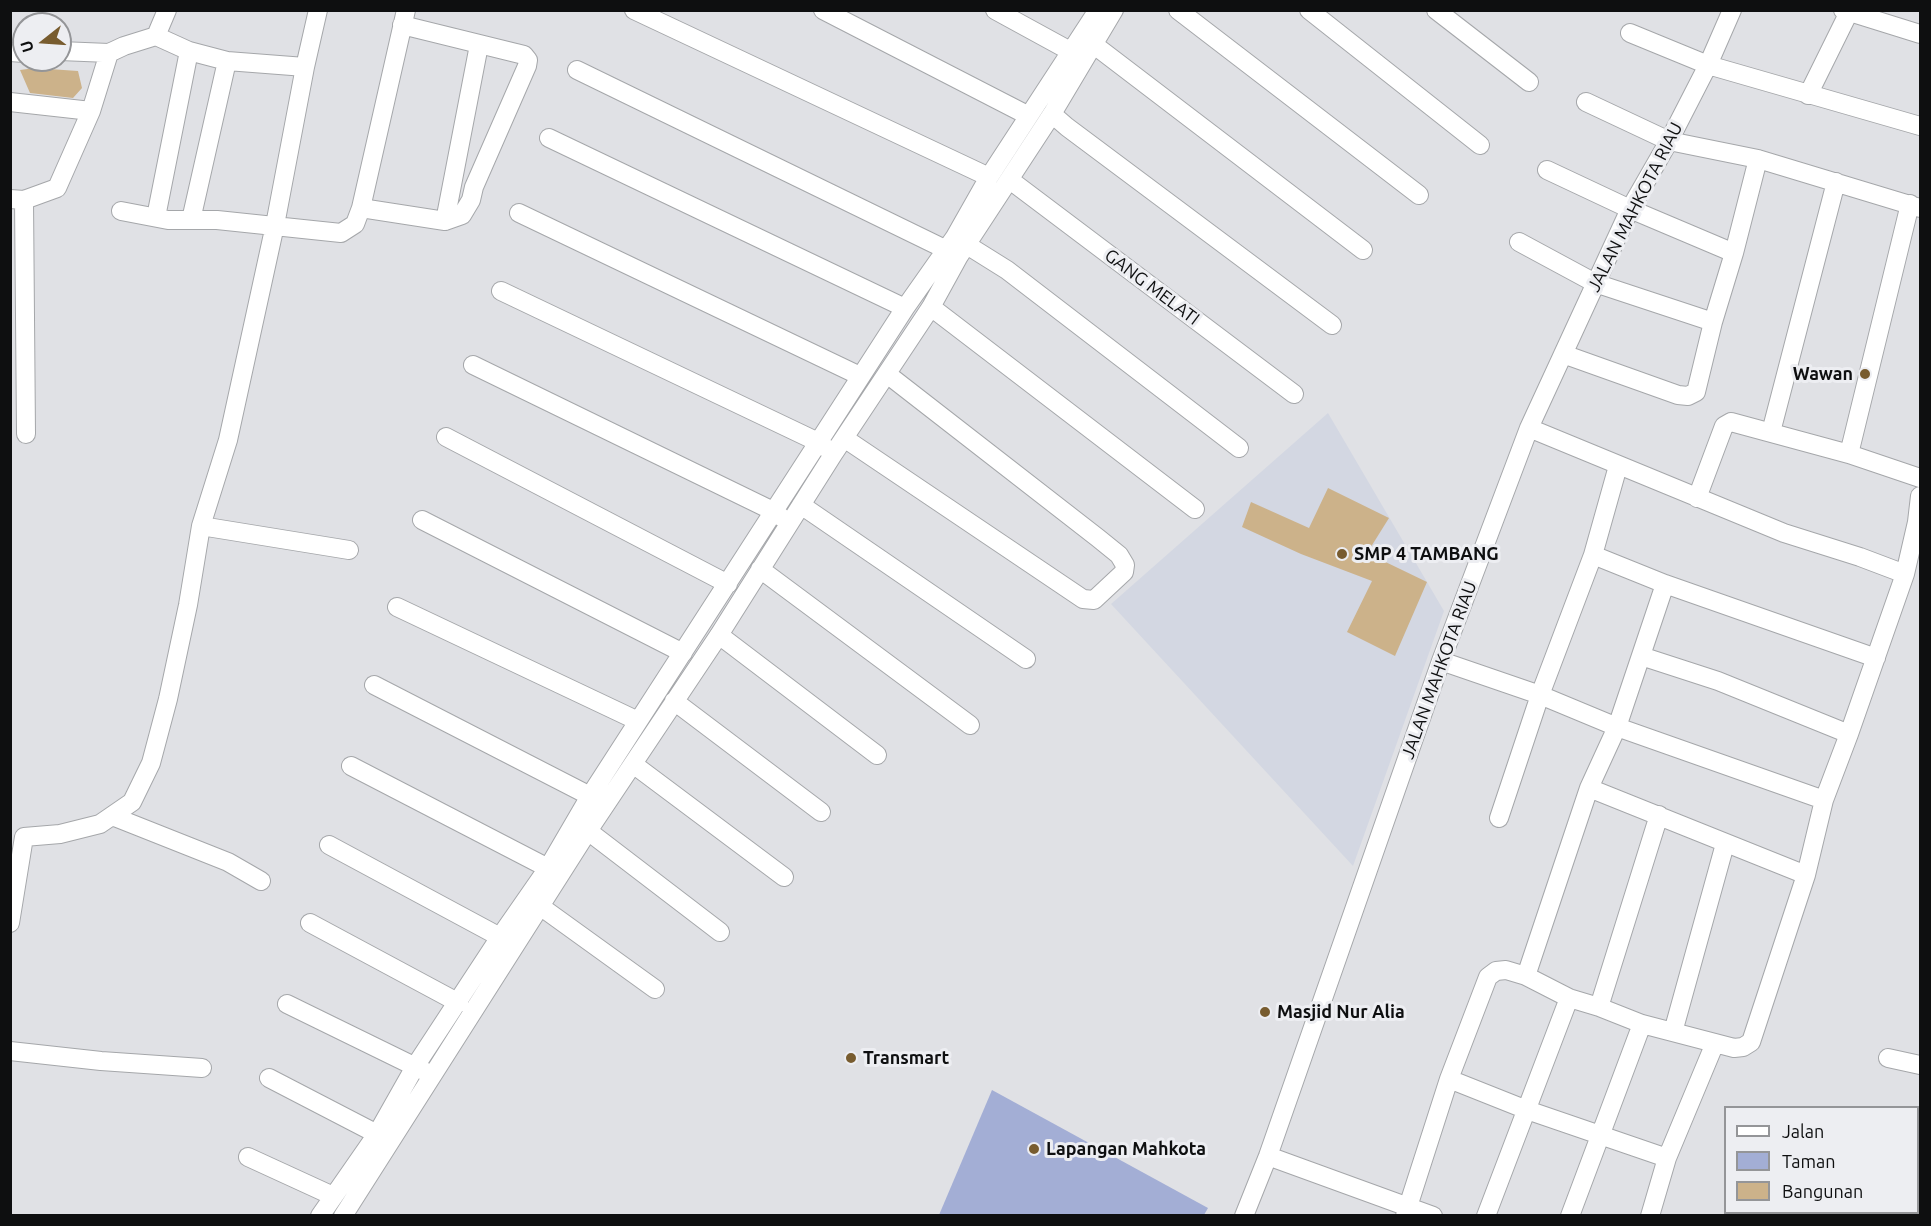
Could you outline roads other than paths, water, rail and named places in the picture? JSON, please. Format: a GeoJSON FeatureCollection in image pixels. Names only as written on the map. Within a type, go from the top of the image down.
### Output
{"type":"FeatureCollection","features":[{"type":"Feature","properties":{"kind":"street"},"geometry":{"type":"LineString","coordinates":[[156,36],[167,10]]}},
{"type":"Feature","properties":{"kind":"street"},"geometry":{"type":"LineString","coordinates":[[10,923],[17,837],[60,834],[100,824],[132,802],[151,763],[168,699],[188,604],[201,526],[228,440],[318,10]]}},
{"type":"Feature","properties":{"kind":"street"},"geometry":{"type":"LineString","coordinates":[[634,10],[989,177]]}},
{"type":"Feature","properties":{"kind":"street"},"geometry":{"type":"LineString","coordinates":[[823,10],[1029,116]]}},
{"type":"Feature","properties":{"kind":"street"},"geometry":{"type":"LineString","coordinates":[[995,10],[1083,52],[1363,250]]}},
{"type":"Feature","properties":{"kind":"street"},"geometry":{"type":"LineString","coordinates":[[320,1215],[377,1134],[416,1065],[459,1003],[500,937],[535,902],[548,868],[579,836],[590,796],[904,308],[957,247],[1010,180],[1053,114],[1083,52],[1098,10]]}},
{"type":"Feature","properties":{"kind":"street"},"geometry":{"type":"LineString","coordinates":[[343,1215],[433,1076],[535,902],[579,836],[633,764],[719,635],[930,308],[989,177],[1029,116],[1083,52],[1114,10]]}},
{"type":"Feature","properties":{"kind":"street"},"geometry":{"type":"LineString","coordinates":[[1178,10],[1419,195]]}},
{"type":"Feature","properties":{"kind":"street"},"geometry":{"type":"LineString","coordinates":[[1309,10],[1480,145]]}},
{"type":"Feature","properties":{"kind":"street"},"geometry":{"type":"LineString","coordinates":[[1436,10],[1529,82]]}},
{"type":"Feature","properties":{"kind":"street","name":"JALAN MAHKOTA RIAU"},"geometry":{"type":"LineString","coordinates":[[1244,1215],[1268,1156],[1441,661],[1529,428],[1630,209],[1669,141],[1708,65],[1732,10]]}},
{"type":"Feature","properties":{"kind":"street"},"geometry":{"type":"LineString","coordinates":[[1808,95],[1847,12],[1920,34]]}},
{"type":"Feature","properties":{"kind":"street"},"geometry":{"type":"LineString","coordinates":[[121,211],[168,220],[217,220],[341,233],[355,224],[361,208],[404,18],[479,45],[524,55],[528,60],[527,66],[462,215],[445,221],[361,208]]}},
{"type":"Feature","properties":{"kind":"street"},"geometry":{"type":"LineString","coordinates":[[1630,33],[1708,65],[1920,126]]}},
{"type":"Feature","properties":{"kind":"street"},"geometry":{"type":"LineString","coordinates":[[72,51],[109,53],[156,36],[189,51],[227,61],[305,67]]}},
{"type":"Feature","properties":{"kind":"street"},"geometry":{"type":"LineString","coordinates":[[445,221],[479,45]]}},
{"type":"Feature","properties":{"kind":"street"},"geometry":{"type":"LineString","coordinates":[[156,216],[189,51]]}},
{"type":"Feature","properties":{"kind":"street"},"geometry":{"type":"LineString","coordinates":[[26,434],[18,293],[17,199],[57,189],[91,111],[109,53]]}},
{"type":"Feature","properties":{"kind":"street"},"geometry":{"type":"LineString","coordinates":[[191,220],[227,61]]}},
{"type":"Feature","properties":{"kind":"street"},"geometry":{"type":"LineString","coordinates":[[577,70],[1006,270],[1239,448]]}},
{"type":"Feature","properties":{"kind":"street"},"geometry":{"type":"LineString","coordinates":[[10,102],[91,111]]}},
{"type":"Feature","properties":{"kind":"street"},"geometry":{"type":"LineString","coordinates":[[1586,102],[1669,141],[1758,159],[1915,206],[1849,454]]}},
{"type":"Feature","properties":{"kind":"street"},"geometry":{"type":"LineString","coordinates":[[1053,114],[1067,127],[1332,325]]}},
{"type":"Feature","properties":{"kind":"street"},"geometry":{"type":"LineString","coordinates":[[549,138],[904,308]]}},
{"type":"Feature","properties":{"kind":"street"},"geometry":{"type":"LineString","coordinates":[[1563,354],[1678,395],[1688,396],[1696,392],[1758,159]]}},
{"type":"Feature","properties":{"kind":"street"},"geometry":{"type":"LineString","coordinates":[[1547,170],[1630,209],[1734,253]]}},
{"type":"Feature","properties":{"kind":"street","name":"GANG MELATI"},"geometry":{"type":"LineString","coordinates":[[1010,180],[1294,394]]}},
{"type":"Feature","properties":{"kind":"street"},"geometry":{"type":"LineString","coordinates":[[1771,432],[1836,183]]}},
{"type":"Feature","properties":{"kind":"street"},"geometry":{"type":"LineString","coordinates":[[519,213],[860,376]]}},
{"type":"Feature","properties":{"kind":"street"},"geometry":{"type":"LineString","coordinates":[[1519,242],[1595,283],[1713,322]]}},
{"type":"Feature","properties":{"kind":"street"},"geometry":{"type":"LineString","coordinates":[[501,291],[818,442],[839,446],[1083,599],[1094,600],[1124,572],[1125,565],[1119,555],[887,374]]}},
{"type":"Feature","properties":{"kind":"street"},"geometry":{"type":"LineString","coordinates":[[930,308],[1195,509]]}},
{"type":"Feature","properties":{"kind":"street"},"geometry":{"type":"LineString","coordinates":[[473,365],[773,511],[789,524]]}},
{"type":"Feature","properties":{"kind":"street"},"geometry":{"type":"LineString","coordinates":[[1697,498],[1724,426],[1731,422],[1849,454],[1920,478]]}},
{"type":"Feature","properties":{"kind":"street"},"geometry":{"type":"LineString","coordinates":[[1529,428],[1784,532],[1905,574]]}},
{"type":"Feature","properties":{"kind":"street"},"geometry":{"type":"LineString","coordinates":[[446,437],[728,584]]}},
{"type":"Feature","properties":{"kind":"street"},"geometry":{"type":"LineString","coordinates":[[1499,818],[1540,696],[1593,555],[1618,466]]}},
{"type":"Feature","properties":{"kind":"street"},"geometry":{"type":"LineString","coordinates":[[1407,1211],[1449,1079],[1488,978],[1496,971],[1506,970],[1526,976],[1569,998],[1642,1024],[1734,1048],[1743,1047],[1751,1042],[1806,875],[1824,800],[1905,574],[1917,522],[1920,496]]}},
{"type":"Feature","properties":{"kind":"street"},"geometry":{"type":"LineString","coordinates":[[801,505],[1026,659]]}},
{"type":"Feature","properties":{"kind":"street"},"geometry":{"type":"LineString","coordinates":[[422,520],[682,653]]}},
{"type":"Feature","properties":{"kind":"street"},"geometry":{"type":"LineString","coordinates":[[201,526],[349,550]]}},
{"type":"Feature","properties":{"kind":"street"},"geometry":{"type":"LineString","coordinates":[[1593,555],[1665,584],[1876,658]]}},
{"type":"Feature","properties":{"kind":"street"},"geometry":{"type":"LineString","coordinates":[[760,569],[970,725]]}},
{"type":"Feature","properties":{"kind":"street"},"geometry":{"type":"LineString","coordinates":[[1526,976],[1589,788],[1617,727],[1665,584]]}},
{"type":"Feature","properties":{"kind":"street"},"geometry":{"type":"LineString","coordinates":[[397,607],[638,722]]}},
{"type":"Feature","properties":{"kind":"street"},"geometry":{"type":"LineString","coordinates":[[719,635],[877,755]]}},
{"type":"Feature","properties":{"kind":"street"},"geometry":{"type":"LineString","coordinates":[[1641,656],[1718,681],[1849,734]]}},
{"type":"Feature","properties":{"kind":"street"},"geometry":{"type":"LineString","coordinates":[[1441,661],[1540,696],[1617,727],[1824,800]]}},
{"type":"Feature","properties":{"kind":"street"},"geometry":{"type":"LineString","coordinates":[[374,685],[590,796]]}},
{"type":"Feature","properties":{"kind":"street"},"geometry":{"type":"LineString","coordinates":[[674,701],[821,812]]}},
{"type":"Feature","properties":{"kind":"street"},"geometry":{"type":"LineString","coordinates":[[633,764],[784,877]]}},
{"type":"Feature","properties":{"kind":"street"},"geometry":{"type":"LineString","coordinates":[[351,766],[548,868]]}},
{"type":"Feature","properties":{"kind":"street"},"geometry":{"type":"LineString","coordinates":[[1589,788],[1806,875]]}},
{"type":"Feature","properties":{"kind":"street"},"geometry":{"type":"LineString","coordinates":[[1599,1007],[1659,815]]}},
{"type":"Feature","properties":{"kind":"street"},"geometry":{"type":"LineString","coordinates":[[112,816],[228,862],[261,880]]}},
{"type":"Feature","properties":{"kind":"street"},"geometry":{"type":"LineString","coordinates":[[579,836],[720,932]]}},
{"type":"Feature","properties":{"kind":"street"},"geometry":{"type":"LineString","coordinates":[[1673,1032],[1725,844]]}},
{"type":"Feature","properties":{"kind":"street"},"geometry":{"type":"LineString","coordinates":[[329,845],[500,937]]}},
{"type":"Feature","properties":{"kind":"street"},"geometry":{"type":"LineString","coordinates":[[535,902],[655,989]]}},
{"type":"Feature","properties":{"kind":"street"},"geometry":{"type":"LineString","coordinates":[[310,923],[459,1003]]}},
{"type":"Feature","properties":{"kind":"street"},"geometry":{"type":"LineString","coordinates":[[1486,1215],[1569,998]]}},
{"type":"Feature","properties":{"kind":"street"},"geometry":{"type":"LineString","coordinates":[[287,1005],[416,1065],[433,1076]]}},
{"type":"Feature","properties":{"kind":"street"},"geometry":{"type":"LineString","coordinates":[[1570,1215],[1642,1024]]}},
{"type":"Feature","properties":{"kind":"street"},"geometry":{"type":"LineString","coordinates":[[1650,1215],[1667,1158],[1715,1042]]}},
{"type":"Feature","properties":{"kind":"street"},"geometry":{"type":"LineString","coordinates":[[10,1051],[101,1061],[202,1068]]}},
{"type":"Feature","properties":{"kind":"street"},"geometry":{"type":"LineString","coordinates":[[1888,1058],[1920,1065]]}},
{"type":"Feature","properties":{"kind":"street"},"geometry":{"type":"LineString","coordinates":[[269,1078],[377,1134]]}},
{"type":"Feature","properties":{"kind":"street"},"geometry":{"type":"LineString","coordinates":[[1449,1079],[1527,1110],[1667,1158]]}},
{"type":"Feature","properties":{"kind":"street"},"geometry":{"type":"LineString","coordinates":[[1268,1156],[1407,1211],[1432,1215]]}},
{"type":"Feature","properties":{"kind":"street"},"geometry":{"type":"LineString","coordinates":[[248,1157],[333,1196]]}},
{"type":"Feature","properties":{"kind":"place","name":"Wawan"},"geometry":{"type":"Point","coordinates":[1865,374]}},
{"type":"Feature","properties":{"kind":"place","name":"SMP 4 TAMBANG"},"geometry":{"type":"Point","coordinates":[1342,554]}},
{"type":"Feature","properties":{"kind":"place","name":"Masjid Nur Alia"},"geometry":{"type":"Point","coordinates":[1265,1012]}},
{"type":"Feature","properties":{"kind":"place","name":"Transmart"},"geometry":{"type":"Point","coordinates":[851,1058]}},
{"type":"Feature","properties":{"kind":"place","name":"Lapangan Mahkota"},"geometry":{"type":"Point","coordinates":[1034,1149]}}]}
